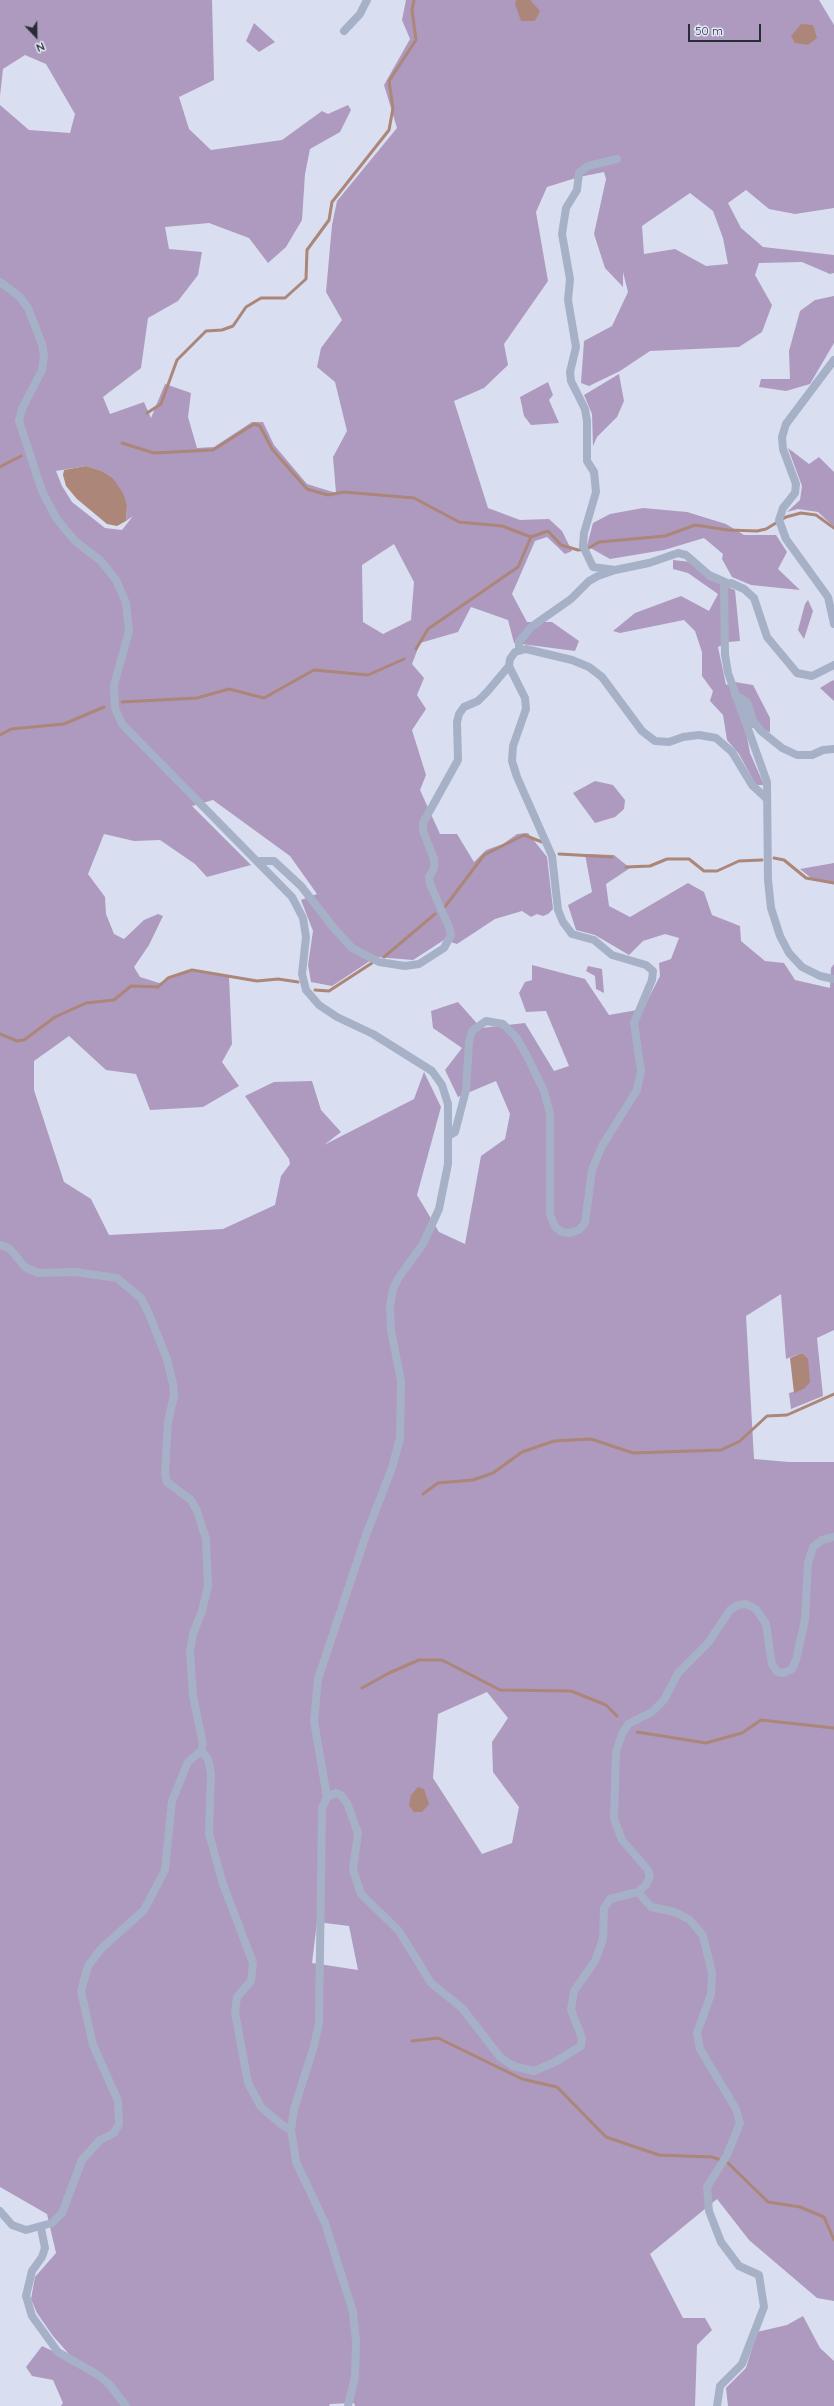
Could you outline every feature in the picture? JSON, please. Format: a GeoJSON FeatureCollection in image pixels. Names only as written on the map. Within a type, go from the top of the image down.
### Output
{"type":"FeatureCollection","features":[{"type":"Feature","properties":{"kind":"street"},"geometry":{"type":"LineString","coordinates":[[344,30],[360,14],[367,0]]}},
{"type":"Feature","properties":{"kind":"street"},"geometry":{"type":"LineString","coordinates":[[615,570],[594,568],[586,555],[583,546],[584,533],[596,492],[594,472],[587,460],[588,421],[571,381],[570,372],[576,347],[568,300],[570,279],[562,234],[566,208],[577,190],[580,173],[588,166],[617,159]]}},
{"type":"Feature","properties":{"kind":"street"},"geometry":{"type":"LineString","coordinates":[[0,282],[19,296],[28,308],[42,344],[42,370],[22,409],[19,421],[42,491],[56,518],[75,541],[101,562],[116,580],[126,603],[129,631],[114,685],[115,708],[122,724],[292,897],[303,918],[306,936],[302,974],[306,990],[319,1005],[337,1017],[373,1034],[432,1071],[442,1085],[448,1104],[450,1135],[448,1164],[439,1209],[423,1244],[399,1276],[393,1289],[390,1306],[391,1330],[401,1381],[400,1438],[392,1468],[366,1536],[318,1679],[314,1720],[327,1797],[322,1808],[318,2023],[314,2046],[294,2109],[291,2130],[296,2162],[325,2223],[353,2312],[356,2342],[355,2377],[348,2406]]}},
{"type":"Feature","properties":{"kind":"street"},"geometry":{"type":"LineString","coordinates":[[834,360],[786,424],[782,437],[783,449],[796,484],[795,493],[779,514],[780,526],[786,539],[823,588],[828,597],[834,624]]}},
{"type":"Feature","properties":{"kind":"street"},"geometry":{"type":"LineString","coordinates":[[258,861],[274,861],[301,886],[332,927],[352,948],[378,962],[405,966],[419,964],[444,948],[451,935],[430,884],[429,877],[434,868],[434,859],[423,831],[423,823],[458,760],[457,722],[459,714],[464,707],[478,701],[509,666],[510,659],[518,650],[519,642],[531,627],[571,599],[589,582],[598,576],[615,570],[649,563],[678,553],[686,555],[709,575],[744,589],[754,598],[767,638],[797,673],[812,676],[834,665]]}},
{"type":"Feature","properties":{"kind":"street"},"geometry":{"type":"LineString","coordinates":[[727,583],[723,589],[726,606],[725,655],[735,695],[767,782],[768,880],[771,908],[780,936],[789,954],[802,967],[820,976],[834,979]]}},
{"type":"Feature","properties":{"kind":"street"},"geometry":{"type":"LineString","coordinates":[[518,650],[526,649],[549,654],[589,667],[602,677],[642,731],[655,742],[669,742],[683,737],[699,735],[716,738],[732,752],[752,785],[767,799]]}},
{"type":"Feature","properties":{"kind":"street"},"geometry":{"type":"LineString","coordinates":[[450,1135],[455,1132],[466,1090],[469,1042],[472,1030],[480,1023],[486,1021],[503,1024],[516,1037],[523,1049],[544,1091],[550,1114],[550,1214],[555,1227],[562,1232],[570,1233],[579,1230],[585,1223],[592,1170],[602,1146],[637,1090],[641,1071],[634,1023],[652,980],[653,971],[646,965],[612,955],[594,940],[572,934],[563,922],[558,910],[552,856],[517,777],[512,761],[513,746],[526,708],[525,698],[509,666]]}},
{"type":"Feature","properties":{"kind":"street"},"geometry":{"type":"LineString","coordinates":[[735,695],[747,702],[754,721],[761,731],[782,748],[797,755],[812,755],[823,750],[834,749]]}},
{"type":"Feature","properties":{"kind":"street"},"geometry":{"type":"LineString","coordinates":[[0,1244],[9,1248],[25,1267],[38,1273],[75,1272],[116,1278],[141,1298],[167,1359],[173,1384],[174,1396],[168,1422],[165,1473],[167,1482],[191,1500],[206,1539],[208,1586],[202,1610],[193,1634],[190,1651],[193,1696],[203,1744],[201,1752],[188,1762],[172,1800],[165,1870],[144,1910],[101,1949],[88,1966],[81,1991],[93,2045],[118,2101],[119,2124],[114,2132],[100,2140],[82,2160],[62,2213],[52,2223],[41,2228],[26,2230],[12,2226],[0,2211]]}},
{"type":"Feature","properties":{"kind":"street"},"geometry":{"type":"LineString","coordinates":[[327,1797],[336,1793],[341,1795],[347,1803],[358,1833],[353,1870],[361,1894],[399,1931],[431,1983],[462,2008],[500,2057],[513,2066],[534,2071],[555,2062],[581,2046],[582,2038],[571,2010],[574,1992],[596,1962],[603,1939],[604,1908],[610,1898],[638,1892],[646,1885],[650,1876],[648,1870],[622,1840],[614,1819],[616,1752],[622,1734],[628,1724],[652,1712],[664,1700],[678,1673],[708,1643],[730,1610],[738,1604],[746,1604],[756,1609],[766,1624],[772,1664],[777,1672],[784,1673],[792,1669],[796,1660],[804,1620],[808,1563],[813,1547],[822,1540],[834,1538]]}},
{"type":"Feature","properties":{"kind":"street"},"geometry":{"type":"LineString","coordinates":[[201,1752],[208,1759],[211,1772],[209,1834],[223,1884],[253,1963],[251,1981],[237,1997],[234,2012],[248,2083],[261,2107],[282,2125],[291,2130]]}},
{"type":"Feature","properties":{"kind":"street"},"geometry":{"type":"LineString","coordinates":[[638,1892],[652,1907],[675,1912],[690,1920],[703,1936],[712,1972],[711,1994],[697,2033],[700,2049],[736,2109],[740,2123],[726,2154],[707,2187],[709,2210],[721,2242],[740,2266],[759,2275],[764,2307],[742,2364],[720,2386],[717,2406]]}},
{"type":"Feature","properties":{"kind":"street"},"geometry":{"type":"LineString","coordinates":[[41,2228],[45,2248],[42,2257],[32,2271],[26,2296],[32,2316],[58,2352],[98,2375],[109,2384],[126,2406]]}},
{"type":"Feature","properties":{"kind":"shaded area"},"geometry":{"type":"Polygon","coordinates":[[[0,0],[212,0],[214,80],[179,97],[189,129],[211,150],[282,140],[322,111],[328,114],[348,105],[351,110],[340,132],[310,149],[305,174],[302,220],[286,247],[268,263],[249,238],[209,223],[165,227],[169,249],[202,252],[198,275],[178,301],[148,318],[141,368],[103,397],[110,414],[144,402],[151,418],[165,384],[191,393],[188,417],[197,448],[214,447],[252,422],[263,422],[274,445],[307,484],[336,493],[333,457],[347,431],[335,382],[317,367],[321,348],[342,320],[326,292],[332,225],[337,201],[397,128],[384,85],[410,39],[402,20],[406,0],[819,0],[834,25],[834,208],[795,214],[769,209],[746,190],[728,203],[741,228],[763,247],[834,255],[834,273],[830,274],[802,262],[759,263],[755,275],[772,305],[762,332],[739,347],[650,351],[620,371],[589,386],[581,383],[584,341],[612,326],[628,292],[623,272],[623,287],[605,268],[594,234],[606,179],[604,172],[579,177],[547,187],[536,212],[548,281],[504,344],[508,365],[484,388],[454,401],[488,508],[520,520],[549,519],[562,531],[572,551],[565,554],[547,537],[535,541],[512,594],[527,622],[552,622],[579,641],[575,651],[514,643],[508,620],[471,607],[458,632],[420,643],[412,664],[424,678],[417,695],[426,709],[412,730],[426,775],[420,790],[440,834],[457,834],[474,862],[486,850],[503,844],[517,834],[528,833],[547,857],[553,909],[548,914],[543,916],[537,914],[531,917],[522,911],[495,919],[457,944],[444,940],[413,960],[376,957],[332,986],[311,982],[308,965],[313,931],[301,900],[317,894],[290,856],[213,800],[192,806],[251,865],[207,877],[195,864],[160,840],[134,841],[104,834],[88,874],[105,897],[106,914],[114,934],[124,939],[144,920],[158,914],[163,916],[149,945],[134,967],[140,977],[159,983],[191,971],[229,977],[232,1044],[222,1062],[239,1086],[203,1107],[150,1110],[136,1074],[106,1070],[69,1036],[34,1061],[34,1090],[64,1182],[91,1199],[109,1235],[223,1229],[275,1205],[281,1176],[290,1164],[289,1159],[245,1096],[274,1082],[312,1081],[321,1110],[341,1132],[324,1145],[414,1099],[424,1072],[441,1107],[417,1195],[439,1232],[465,1244],[481,1156],[505,1139],[510,1114],[496,1081],[458,1097],[445,1070],[462,1048],[433,1028],[431,1011],[458,1002],[481,1028],[525,1023],[554,1071],[569,1066],[546,1011],[526,1012],[519,993],[525,982],[532,980],[532,965],[585,979],[609,1015],[643,1009],[660,976],[659,963],[671,959],[679,938],[665,934],[643,941],[629,955],[595,935],[576,930],[568,905],[592,892],[585,854],[614,855],[630,868],[606,884],[609,906],[630,917],[688,883],[704,892],[712,915],[740,926],[741,941],[765,961],[784,963],[795,980],[830,988],[831,968],[834,964],[834,1330],[817,1338],[823,1396],[791,1409],[789,1393],[804,1389],[808,1358],[802,1353],[786,1359],[781,1294],[746,1316],[754,1459],[789,1462],[834,1462],[834,2301],[817,2298],[749,2240],[717,2199],[650,2254],[683,2318],[705,2318],[712,2330],[697,2345],[695,2406],[355,2406],[354,2403],[330,2404],[329,2406],[61,2406],[63,2403],[53,2380],[32,2376],[26,2367],[42,2346],[76,2362],[53,2336],[37,2313],[31,2299],[35,2277],[56,2253],[47,2214],[0,2187],[0,105],[29,130],[70,133],[75,114],[46,64],[25,55],[3,69],[0,96],[0,0]],[[690,193],[642,226],[644,254],[675,249],[706,266],[728,264],[723,238],[713,211],[690,193]],[[86,466],[56,471],[62,486],[72,502],[105,528],[122,530],[133,516],[126,521],[127,505],[113,478],[102,471],[86,466]],[[394,544],[362,565],[363,622],[383,634],[411,620],[414,582],[394,544]],[[487,1692],[438,1714],[433,1778],[482,1854],[512,1843],[519,1807],[493,1772],[492,1742],[508,1718],[487,1692]],[[317,1922],[312,1963],[358,1970],[349,1926],[317,1922]]]}},
{"type":"Feature","properties":{"kind":"shaded area"},"geometry":{"type":"Polygon","coordinates":[[[516,0],[530,0],[540,11],[535,21],[521,21],[515,4],[516,0]]]}},
{"type":"Feature","properties":{"kind":"shaded area"},"geometry":{"type":"Polygon","coordinates":[[[254,23],[275,42],[259,52],[246,41],[254,23]]]}},
{"type":"Feature","properties":{"kind":"shaded area"},"geometry":{"type":"Polygon","coordinates":[[[801,24],[813,25],[817,38],[808,45],[795,43],[791,36],[801,24]]]}},
{"type":"Feature","properties":{"kind":"shaded area"},"geometry":{"type":"Polygon","coordinates":[[[834,296],[834,343],[810,384],[786,391],[759,387],[761,379],[790,379],[789,351],[800,311],[815,300],[834,296]]]}},
{"type":"Feature","properties":{"kind":"shaded area"},"geometry":{"type":"Polygon","coordinates":[[[619,374],[624,401],[617,417],[597,437],[593,446],[592,414],[584,395],[619,374]]]}},
{"type":"Feature","properties":{"kind":"shaded area"},"geometry":{"type":"Polygon","coordinates":[[[548,382],[553,395],[549,400],[559,423],[531,425],[524,416],[520,397],[548,382]]]}},
{"type":"Feature","properties":{"kind":"shaded area"},"geometry":{"type":"Polygon","coordinates":[[[788,448],[809,464],[819,457],[834,472],[834,527],[818,512],[798,509],[787,512],[800,500],[802,486],[788,448]]]}},
{"type":"Feature","properties":{"kind":"shaded area"},"geometry":{"type":"Polygon","coordinates":[[[86,466],[102,471],[113,478],[123,493],[127,505],[126,521],[117,526],[107,524],[77,499],[66,486],[63,475],[64,470],[86,466]]]}},
{"type":"Feature","properties":{"kind":"shaded area"},"geometry":{"type":"Polygon","coordinates":[[[643,508],[687,512],[726,524],[744,535],[776,535],[787,552],[778,569],[800,590],[751,585],[732,577],[722,559],[723,554],[704,538],[664,550],[610,559],[587,546],[593,523],[610,514],[643,508]]]}},
{"type":"Feature","properties":{"kind":"shaded area"},"geometry":{"type":"Polygon","coordinates":[[[673,560],[691,562],[708,579],[735,590],[740,641],[728,642],[718,647],[726,685],[735,682],[753,685],[770,718],[770,732],[745,726],[750,753],[764,785],[756,785],[739,754],[727,740],[723,715],[710,701],[713,691],[702,676],[702,652],[695,631],[684,620],[620,633],[613,631],[635,613],[681,596],[709,611],[718,594],[688,573],[673,569],[673,560]]]}},
{"type":"Feature","properties":{"kind":"shaded area"},"geometry":{"type":"Polygon","coordinates":[[[808,600],[813,611],[804,639],[798,630],[805,604],[808,600]]]}},
{"type":"Feature","properties":{"kind":"shaded area"},"geometry":{"type":"Polygon","coordinates":[[[833,680],[834,681],[834,701],[820,688],[833,680]]]}},
{"type":"Feature","properties":{"kind":"shaded area"},"geometry":{"type":"Polygon","coordinates":[[[595,781],[613,785],[625,800],[624,809],[615,817],[595,823],[573,793],[595,781]]]}},
{"type":"Feature","properties":{"kind":"shaded area"},"geometry":{"type":"Polygon","coordinates":[[[834,863],[834,883],[811,878],[800,869],[834,863]]]}},
{"type":"Feature","properties":{"kind":"shaded area"},"geometry":{"type":"Polygon","coordinates":[[[588,966],[602,969],[604,993],[596,989],[595,976],[586,971],[588,966]]]}},
{"type":"Feature","properties":{"kind":"shaded area"},"geometry":{"type":"Polygon","coordinates":[[[802,1353],[808,1358],[810,1382],[804,1389],[794,1393],[790,1358],[802,1353]]]}},
{"type":"Feature","properties":{"kind":"shaded area"},"geometry":{"type":"Polygon","coordinates":[[[418,1787],[424,1789],[429,1804],[422,1812],[414,1812],[409,1806],[411,1795],[418,1787]]]}},
{"type":"Feature","properties":{"kind":"shaded area"},"geometry":{"type":"Polygon","coordinates":[[[803,2316],[820,2348],[834,2361],[834,2406],[728,2406],[726,2388],[746,2368],[757,2332],[787,2325],[803,2316]]]}},
{"type":"Feature","properties":{"kind":"waterway"},"geometry":{"type":"LineString","coordinates":[[147,413],[161,404],[177,360],[206,331],[222,330],[233,326],[246,307],[261,298],[285,298],[306,279],[307,250],[329,220],[332,202],[389,130],[393,108],[389,81],[416,40],[412,10],[414,0]]}},
{"type":"Feature","properties":{"kind":"waterway"},"geometry":{"type":"LineString","coordinates":[[122,443],[154,453],[213,450],[254,424],[260,426],[272,449],[307,489],[328,495],[344,492],[414,498],[459,522],[502,526],[531,537],[548,531],[561,545],[578,550],[587,549],[599,542],[665,536],[695,525],[728,530],[757,531],[766,529],[786,517],[801,513],[816,515],[834,528]]}},
{"type":"Feature","properties":{"kind":"waterway"},"geometry":{"type":"LineString","coordinates":[[0,467],[21,456]]}},
{"type":"Feature","properties":{"kind":"waterway"},"geometry":{"type":"LineString","coordinates":[[416,649],[428,629],[518,567],[531,537]]}},
{"type":"Feature","properties":{"kind":"waterway"},"geometry":{"type":"LineString","coordinates":[[122,702],[197,698],[229,689],[264,698],[314,670],[368,675],[404,659]]}},
{"type":"Feature","properties":{"kind":"waterway"},"geometry":{"type":"LineString","coordinates":[[0,735],[11,729],[64,724],[104,707]]}},
{"type":"Feature","properties":{"kind":"waterway"},"geometry":{"type":"LineString","coordinates":[[444,908],[484,855],[524,835],[542,842]]}},
{"type":"Feature","properties":{"kind":"waterway"},"geometry":{"type":"LineString","coordinates":[[559,854],[612,857]]}},
{"type":"Feature","properties":{"kind":"waterway"},"geometry":{"type":"LineString","coordinates":[[774,858],[784,860],[806,878],[834,883]]}},
{"type":"Feature","properties":{"kind":"waterway"},"geometry":{"type":"LineString","coordinates":[[626,867],[650,866],[667,859],[689,859],[704,871],[717,871],[739,861],[762,860]]}},
{"type":"Feature","properties":{"kind":"waterway"},"geometry":{"type":"LineString","coordinates":[[384,957],[435,914]]}},
{"type":"Feature","properties":{"kind":"waterway"},"geometry":{"type":"LineString","coordinates":[[315,990],[329,991],[372,963]]}},
{"type":"Feature","properties":{"kind":"waterway"},"geometry":{"type":"LineString","coordinates":[[0,1034],[17,1041],[24,1040],[55,1017],[86,1003],[114,1000],[131,986],[158,987],[168,978],[192,970],[257,981],[278,979],[298,982]]}},
{"type":"Feature","properties":{"kind":"waterway"},"geometry":{"type":"LineString","coordinates":[[423,1494],[438,1483],[473,1480],[493,1473],[522,1452],[554,1441],[591,1439],[633,1453],[721,1450],[740,1441],[767,1416],[787,1415],[834,1394]]}},
{"type":"Feature","properties":{"kind":"waterway"},"geometry":{"type":"LineString","coordinates":[[362,1688],[389,1673],[419,1660],[442,1660],[500,1690],[571,1691],[606,1705],[617,1716]]}},
{"type":"Feature","properties":{"kind":"waterway"},"geometry":{"type":"LineString","coordinates":[[637,1732],[706,1743],[742,1733],[761,1720],[834,1728]]}},
{"type":"Feature","properties":{"kind":"waterway"},"geometry":{"type":"LineString","coordinates":[[412,2041],[438,2038],[522,2079],[557,2087],[606,2137],[659,2155],[712,2157],[727,2162],[768,2202],[800,2207],[824,2217],[834,2240]]}}]}
